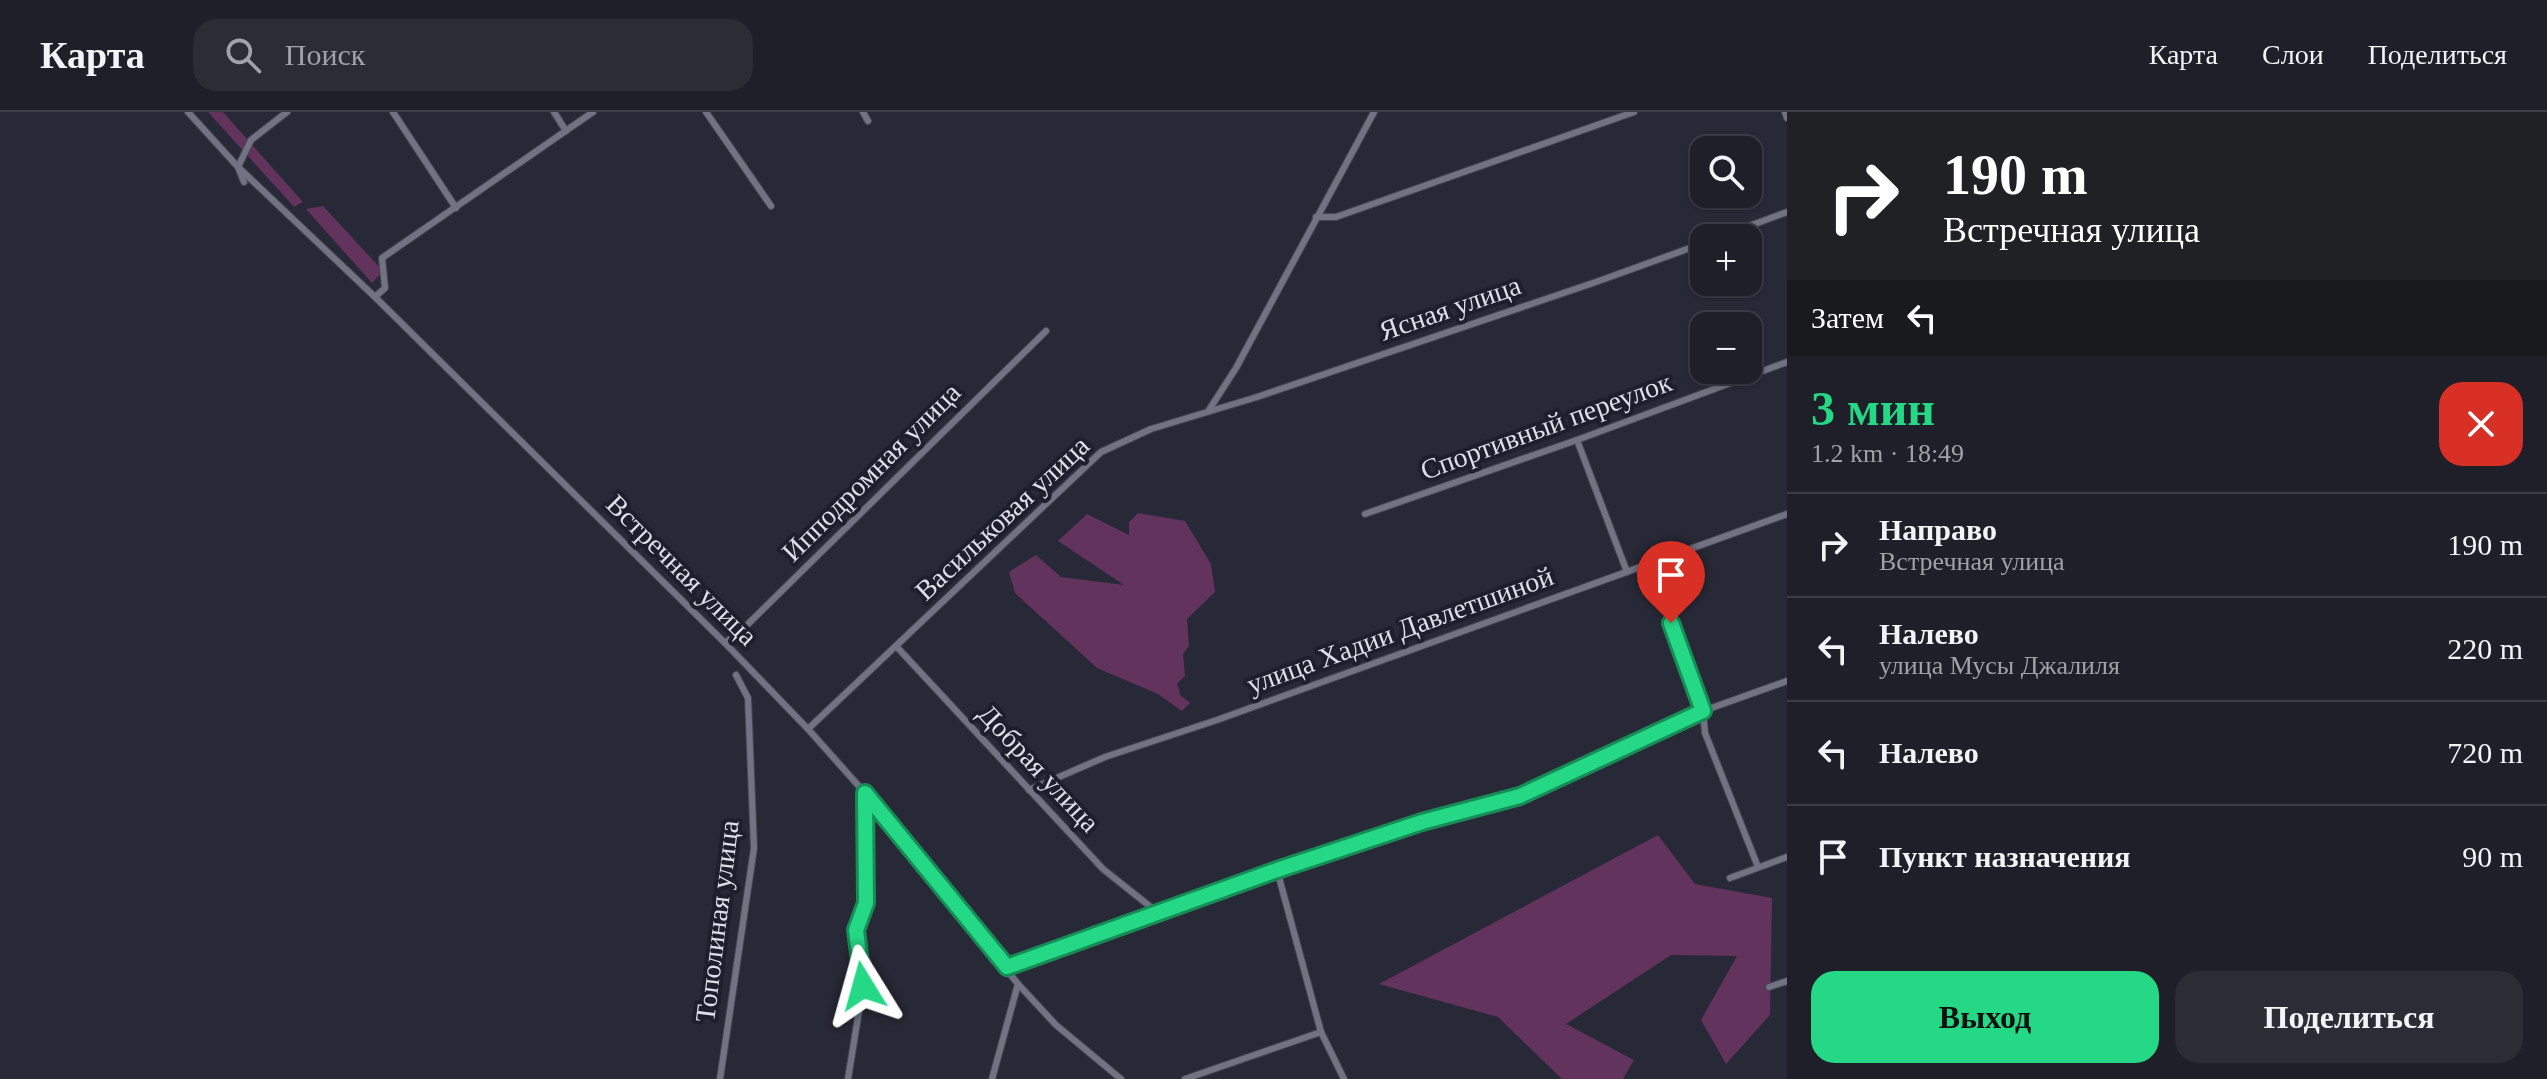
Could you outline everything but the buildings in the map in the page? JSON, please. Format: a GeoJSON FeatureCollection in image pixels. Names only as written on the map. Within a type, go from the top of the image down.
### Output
{"type":"FeatureCollection","features":[{"type":"Feature","properties":{"kind":"street","name":"Встречная улица"},"geometry":{"type":"LineString","coordinates":[[188,112],[238,167],[375,297],[808,729],[865,793],[1018,984],[1056,1025],[1121,1079]]}},
{"type":"Feature","properties":{"kind":"street"},"geometry":{"type":"LineString","coordinates":[[244,182],[238,167],[251,140],[287,112]]}},
{"type":"Feature","properties":{"kind":"street"},"geometry":{"type":"LineString","coordinates":[[393,112],[456,208]]}},
{"type":"Feature","properties":{"kind":"street"},"geometry":{"type":"LineString","coordinates":[[554,112],[566,131]]}},
{"type":"Feature","properties":{"kind":"street"},"geometry":{"type":"LineString","coordinates":[[375,297],[385,288],[382,258],[593,112]]}},
{"type":"Feature","properties":{"kind":"street"},"geometry":{"type":"LineString","coordinates":[[706,112],[771,206]]}},
{"type":"Feature","properties":{"kind":"street"},"geometry":{"type":"LineString","coordinates":[[863,112],[868,121]]}},
{"type":"Feature","properties":{"kind":"street"},"geometry":{"type":"LineString","coordinates":[[1209,410],[1236,368],[1374,112]]}},
{"type":"Feature","properties":{"kind":"street"},"geometry":{"type":"LineString","coordinates":[[1316,217],[1336,217],[1634,112]]}},
{"type":"Feature","properties":{"kind":"street"},"geometry":{"type":"LineString","coordinates":[[1785,112],[1787,118]]}},
{"type":"Feature","properties":{"kind":"street"},"geometry":{"type":"LineString","coordinates":[[1755,224],[1787,212]]}},
{"type":"Feature","properties":{"kind":"street","name":"Ясная улица"},"geometry":{"type":"LineString","coordinates":[[1209,410],[1272,392],[1690,248]]}},
{"type":"Feature","properties":{"kind":"street","name":"Ипподромная улица"},"geometry":{"type":"LineString","coordinates":[[725,643],[747,625],[1046,331]]}},
{"type":"Feature","properties":{"kind":"street","name":"Спортивный переулок"},"geometry":{"type":"LineString","coordinates":[[1365,514],[1787,362]]}},
{"type":"Feature","properties":{"kind":"street","name":"Васильковая улица"},"geometry":{"type":"LineString","coordinates":[[808,729],[1101,452],[1151,429],[1209,410]]}},
{"type":"Feature","properties":{"kind":"street"},"geometry":{"type":"LineString","coordinates":[[1577,440],[1627,572]]}},
{"type":"Feature","properties":{"kind":"street","name":"улица Хадии Давлетшиной"},"geometry":{"type":"LineString","coordinates":[[1029,790],[1105,757],[1217,720],[1787,514]]}},
{"type":"Feature","properties":{"kind":"street"},"geometry":{"type":"LineString","coordinates":[[1650,565],[1703,711],[1705,733],[1758,867]]}},
{"type":"Feature","properties":{"kind":"street","name":"Добрая улица"},"geometry":{"type":"LineString","coordinates":[[896,646],[1103,869],[1157,912]]}},
{"type":"Feature","properties":{"kind":"street","name":"Тополиная улица"},"geometry":{"type":"LineString","coordinates":[[720,1079],[754,848],[748,698],[736,675]]}},
{"type":"Feature","properties":{"kind":"street"},"geometry":{"type":"LineString","coordinates":[[1007,967],[1277,870],[1422,822],[1520,796],[1703,711],[1787,681]]}},
{"type":"Feature","properties":{"kind":"street"},"geometry":{"type":"LineString","coordinates":[[848,1079],[863,986],[856,930],[866,903],[865,793]]}},
{"type":"Feature","properties":{"kind":"street"},"geometry":{"type":"LineString","coordinates":[[1730,878],[1787,857]]}},
{"type":"Feature","properties":{"kind":"street"},"geometry":{"type":"LineString","coordinates":[[1277,870],[1321,1032],[1344,1079]]}},
{"type":"Feature","properties":{"kind":"street"},"geometry":{"type":"LineString","coordinates":[[1769,987],[1787,981]]}},
{"type":"Feature","properties":{"kind":"street"},"geometry":{"type":"LineString","coordinates":[[992,1079],[1018,984]]}},
{"type":"Feature","properties":{"kind":"street"},"geometry":{"type":"LineString","coordinates":[[1185,1079],[1321,1032]]}},
{"type":"Feature","properties":{"kind":"shaded area"},"geometry":{"type":"Polygon","coordinates":[[[208,112],[223,112],[303,202],[294,207],[208,112]]]}},
{"type":"Feature","properties":{"kind":"shaded area"},"geometry":{"type":"Polygon","coordinates":[[[323,206],[383,271],[372,283],[306,209],[323,206]]]}},
{"type":"Feature","properties":{"kind":"shaded area"},"geometry":{"type":"Polygon","coordinates":[[[1138,513],[1185,521],[1211,564],[1215,592],[1187,619],[1189,646],[1183,654],[1185,676],[1177,684],[1181,696],[1190,703],[1182,711],[1158,694],[1097,668],[1015,593],[1009,572],[1036,555],[1061,577],[1124,585],[1058,541],[1087,514],[1129,535],[1129,522],[1138,513]]]}},
{"type":"Feature","properties":{"kind":"shaded area"},"geometry":{"type":"Polygon","coordinates":[[[1658,835],[1695,884],[1772,898],[1770,1015],[1726,1064],[1701,1020],[1737,956],[1671,955],[1566,1024],[1634,1060],[1623,1079],[1562,1079],[1498,1017],[1379,984],[1658,835]]]}},
{"type":"Feature","properties":{"kind":"route"},"geometry":{"type":"LineString","coordinates":[[863,986],[856,930],[866,903],[865,793],[1007,967],[1277,870],[1422,822],[1520,796],[1703,711],[1671,623]]}}]}
